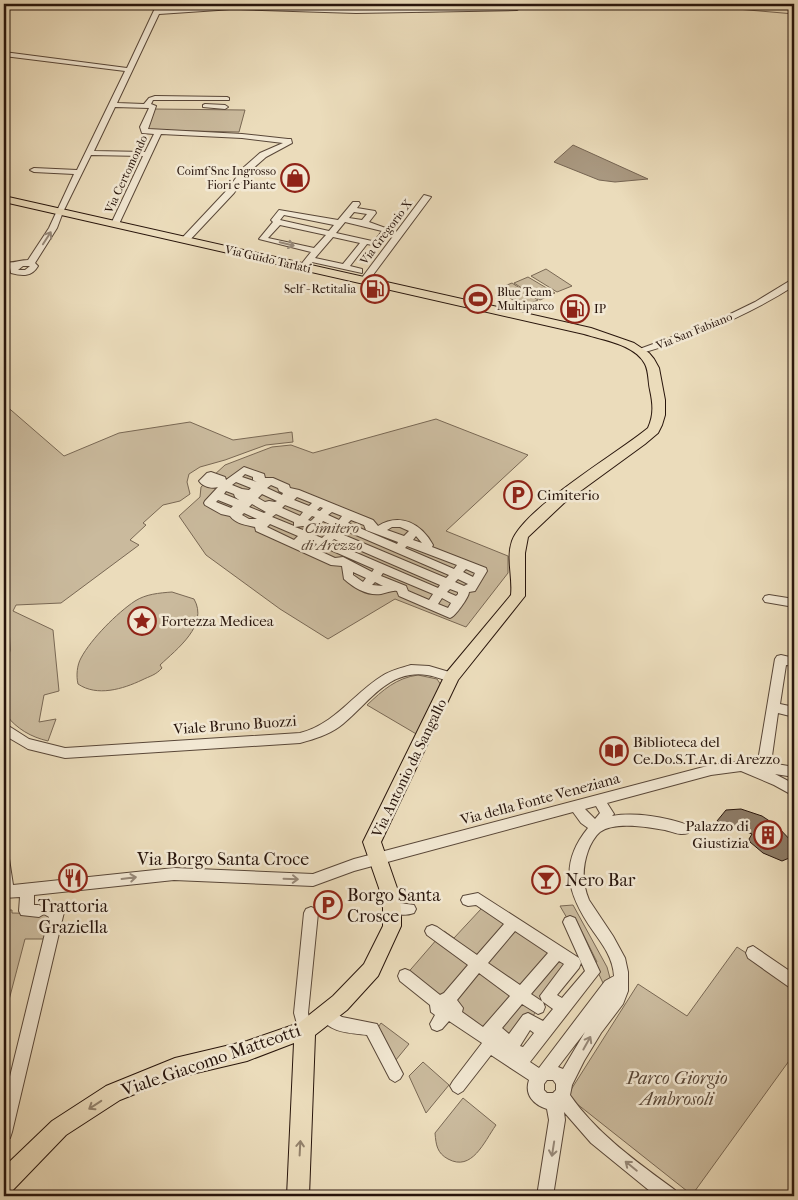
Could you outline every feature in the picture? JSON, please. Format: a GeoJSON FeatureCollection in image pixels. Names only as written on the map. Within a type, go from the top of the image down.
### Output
{"type":"FeatureCollection","features":[{"type":"Feature","properties":{"kind":"main road","name":"Via Guido Tarlati"},"geometry":{"type":"LineString","coordinates":[[4,199],[185,240],[306,263],[361,276],[394,288],[531,319]]}},
{"type":"Feature","properties":{"kind":"main road"},"geometry":{"type":"LineString","coordinates":[[394,288],[427,292],[531,319]]}},
{"type":"Feature","properties":{"kind":"main road"},"geometry":{"type":"LineString","coordinates":[[424,294],[471,302]]}},
{"type":"Feature","properties":{"kind":"main road","name":"Via San Fabiano"},"geometry":{"type":"LineString","coordinates":[[531,319],[587,331],[620,341],[639,351]]}},
{"type":"Feature","properties":{"kind":"main road","name":"Via Antonio da Sangallo"},"geometry":{"type":"LineString","coordinates":[[376,860],[372,842],[452,677],[518,596],[520,584],[517,558],[520,539],[533,522],[565,494],[646,437],[659,420],[658,397],[650,362],[639,351]]}},
{"type":"Feature","properties":{"kind":"main road","name":"Viale Giacomo Matteotti"},"geometry":{"type":"LineString","coordinates":[[4,1183],[24,1161],[60,1128],[114,1093],[176,1068],[247,1051],[305,1030],[340,1003],[371,970],[400,908],[388,888],[376,860]]}},
{"type":"Feature","properties":{"kind":"main road"},"geometry":{"type":"LineString","coordinates":[[298,1196],[305,1030]]}},
{"type":"Feature","properties":{"kind":"street"},"geometry":{"type":"LineString","coordinates":[[4,264],[14,267],[16,272],[26,272],[34,268],[34,265],[31,263],[53,228],[59,212],[114,104],[160,4]]}},
{"type":"Feature","properties":{"kind":"street"},"geometry":{"type":"LineString","coordinates":[[156,12],[234,5],[282,10],[428,11],[517,8],[524,4]]}},
{"type":"Feature","properties":{"kind":"street"},"geometry":{"type":"LineString","coordinates":[[4,54],[130,70]]}},
{"type":"Feature","properties":{"kind":"street"},"geometry":{"type":"LineString","coordinates":[[114,104],[150,106],[226,103]]}},
{"type":"Feature","properties":{"kind":"street"},"geometry":{"type":"LineString","coordinates":[[150,106],[144,131],[242,136],[288,141],[288,143],[278,149],[262,155],[246,170],[231,191],[185,240]]}},
{"type":"Feature","properties":{"kind":"street","name":"Via Certomondo"},"geometry":{"type":"LineString","coordinates":[[115,224],[158,133]]}},
{"type":"Feature","properties":{"kind":"street"},"geometry":{"type":"LineString","coordinates":[[89,153],[147,154]]}},
{"type":"Feature","properties":{"kind":"street"},"geometry":{"type":"LineString","coordinates":[[34,170],[80,172]]}},
{"type":"Feature","properties":{"kind":"street","name":"Via Gregorio X"},"geometry":{"type":"LineString","coordinates":[[361,276],[427,197]]}},
{"type":"Feature","properties":{"kind":"street"},"geometry":{"type":"LineString","coordinates":[[306,263],[354,206],[372,213],[364,223]]}},
{"type":"Feature","properties":{"kind":"street"},"geometry":{"type":"LineString","coordinates":[[282,212],[364,223],[387,230],[379,241],[372,243],[278,222],[275,220],[282,212]]}},
{"type":"Feature","properties":{"kind":"street"},"geometry":{"type":"LineString","coordinates":[[278,222],[263,238],[316,251]]}},
{"type":"Feature","properties":{"kind":"street"},"geometry":{"type":"LineString","coordinates":[[345,267],[365,242]]}},
{"type":"Feature","properties":{"kind":"street"},"geometry":{"type":"LineString","coordinates":[[306,263],[345,267],[361,276]]}},
{"type":"Feature","properties":{"kind":"street","name":"Via San Fabiano"},"geometry":{"type":"LineString","coordinates":[[639,351],[723,320],[762,302],[794,282]]}},
{"type":"Feature","properties":{"kind":"street"},"geometry":{"type":"LineString","coordinates":[[244,470],[260,476],[257,478],[264,481],[251,500],[232,513],[226,510],[225,512],[209,503],[217,495],[222,484],[244,470]]}},
{"type":"Feature","properties":{"kind":"street"},"geometry":{"type":"LineString","coordinates":[[222,484],[241,493],[250,494],[269,480],[285,487],[283,489],[290,492],[277,510],[267,519]]}},
{"type":"Feature","properties":{"kind":"street"},"geometry":{"type":"LineString","coordinates":[[266,506],[269,504],[277,507],[295,492],[369,523],[370,527],[376,532],[401,545]]}},
{"type":"Feature","properties":{"kind":"street"},"geometry":{"type":"LineString","coordinates":[[241,493],[239,495],[246,498],[241,507]]}},
{"type":"Feature","properties":{"kind":"street"},"geometry":{"type":"LineString","coordinates":[[251,500],[273,511],[260,528],[335,562],[339,560],[381,568],[402,585]]}},
{"type":"Feature","properties":{"kind":"street"},"geometry":{"type":"LineString","coordinates":[[285,500],[341,524],[376,532]]}},
{"type":"Feature","properties":{"kind":"street"},"geometry":{"type":"LineString","coordinates":[[283,539],[319,502]]}},
{"type":"Feature","properties":{"kind":"street"},"geometry":{"type":"LineString","coordinates":[[241,507],[324,543],[373,577],[440,593],[458,601]]}},
{"type":"Feature","properties":{"kind":"street"},"geometry":{"type":"LineString","coordinates":[[296,544],[330,507]]}},
{"type":"Feature","properties":{"kind":"street"},"geometry":{"type":"LineString","coordinates":[[277,510],[313,526],[367,549],[389,558],[417,571],[463,590],[471,588],[482,571],[464,564],[428,553],[401,545],[381,542],[367,549],[353,562],[348,576],[364,587],[381,590],[402,585],[417,571],[428,553],[428,544],[416,529],[396,524],[382,527],[376,532],[367,549]]}},
{"type":"Feature","properties":{"kind":"street"},"geometry":{"type":"LineString","coordinates":[[314,553],[349,515]]}},
{"type":"Feature","properties":{"kind":"street"},"geometry":{"type":"LineString","coordinates":[[364,587],[416,529]]}},
{"type":"Feature","properties":{"kind":"street"},"geometry":{"type":"LineString","coordinates":[[376,532],[381,542]]}},
{"type":"Feature","properties":{"kind":"street"},"geometry":{"type":"LineString","coordinates":[[428,553],[456,574],[475,582]]}},
{"type":"Feature","properties":{"kind":"street"},"geometry":{"type":"LineString","coordinates":[[431,605],[464,564]]}},
{"type":"Feature","properties":{"kind":"street"},"geometry":{"type":"LineString","coordinates":[[402,585],[402,593],[450,614],[464,595],[463,590]]}},
{"type":"Feature","properties":{"kind":"street"},"geometry":{"type":"LineString","coordinates":[[769,599],[794,603]]}},
{"type":"Feature","properties":{"kind":"street"},"geometry":{"type":"LineString","coordinates":[[764,766],[781,659],[794,662]]}},
{"type":"Feature","properties":{"kind":"street","name":"Viale Bruno Buozzi"},"geometry":{"type":"LineString","coordinates":[[4,728],[16,738],[30,745],[65,753],[300,738],[320,732],[336,722],[378,683],[390,676],[414,670],[426,670],[452,677]]}},
{"type":"Feature","properties":{"kind":"street"},"geometry":{"type":"LineString","coordinates":[[772,707],[794,712]]}},
{"type":"Feature","properties":{"kind":"street"},"geometry":{"type":"LineString","coordinates":[[735,766],[779,781],[794,791]]}},
{"type":"Feature","properties":{"kind":"street","name":"Via della Fonte Veneziana"},"geometry":{"type":"LineString","coordinates":[[376,860],[711,770],[735,766],[764,766],[794,773]]}},
{"type":"Feature","properties":{"kind":"street"},"geometry":{"type":"LineString","coordinates":[[599,800],[607,814],[580,852],[576,873],[577,893],[596,926],[617,954],[622,969],[621,994],[594,1031],[560,1095],[544,1100],[536,1092],[535,1084],[610,986],[621,980]]}},
{"type":"Feature","properties":{"kind":"street"},"geometry":{"type":"LineString","coordinates":[[576,806],[585,820],[599,826],[614,821],[638,820],[658,822],[683,829]]}},
{"type":"Feature","properties":{"kind":"street","name":"Via Borgo Santa Croce"},"geometry":{"type":"LineString","coordinates":[[5,893],[174,874],[313,880],[354,865],[376,860]]}},
{"type":"Feature","properties":{"kind":"street"},"geometry":{"type":"LineString","coordinates":[[4,863],[5,893]]}},
{"type":"Feature","properties":{"kind":"street"},"geometry":{"type":"LineString","coordinates":[[4,1132],[37,911],[28,890]]}},
{"type":"Feature","properties":{"kind":"street"},"geometry":{"type":"LineString","coordinates":[[468,900],[478,899],[574,963],[547,996],[558,1004]]}},
{"type":"Feature","properties":{"kind":"street"},"geometry":{"type":"LineString","coordinates":[[305,1030],[301,1013],[311,913]]}},
{"type":"Feature","properties":{"kind":"street"},"geometry":{"type":"LineString","coordinates":[[530,1021],[510,1047],[524,1058],[544,1031],[580,967],[591,974],[593,972],[570,922]]}},
{"type":"Feature","properties":{"kind":"street"},"geometry":{"type":"LineString","coordinates":[[443,1013],[478,964],[513,923]]}},
{"type":"Feature","properties":{"kind":"street"},"geometry":{"type":"LineString","coordinates":[[432,931],[538,1007]]}},
{"type":"Feature","properties":{"kind":"street"},"geometry":{"type":"LineString","coordinates":[[443,1013],[456,1008],[452,1014],[484,1037],[558,952]]}},
{"type":"Feature","properties":{"kind":"street"},"geometry":{"type":"LineString","coordinates":[[752,953],[794,982]]}},
{"type":"Feature","properties":{"kind":"street"},"geometry":{"type":"LineString","coordinates":[[403,978],[443,1013],[488,1047],[499,1050],[541,1075],[549,1073],[559,1077],[560,1095],[545,1196]]}},
{"type":"Feature","properties":{"kind":"street"},"geometry":{"type":"LineString","coordinates":[[326,1014],[339,1024],[372,1030],[395,1074]]}},
{"type":"Feature","properties":{"kind":"street"},"geometry":{"type":"LineString","coordinates":[[491,1029],[511,1044],[528,1020],[530,1021]]}},
{"type":"Feature","properties":{"kind":"street"},"geometry":{"type":"LineString","coordinates":[[530,1021],[544,1031]]}},
{"type":"Feature","properties":{"kind":"street"},"geometry":{"type":"LineString","coordinates":[[458,1086],[488,1047]]}},
{"type":"Feature","properties":{"kind":"street"},"geometry":{"type":"LineString","coordinates":[[560,1095],[571,1112],[612,1150],[669,1196]]}},
{"type":"Feature","properties":{"kind":"green space"},"geometry":{"type":"Polygon","coordinates":[[[155,109],[245,110],[239,132],[147,130],[155,109]]]}},
{"type":"Feature","properties":{"kind":"green space"},"geometry":{"type":"Polygon","coordinates":[[[546,269],[572,286],[557,292],[531,276],[546,269]]]}},
{"type":"Feature","properties":{"kind":"green space"},"geometry":{"type":"Polygon","coordinates":[[[528,277],[555,293],[540,300],[514,283],[528,277]]]}},
{"type":"Feature","properties":{"kind":"green space"},"geometry":{"type":"Polygon","coordinates":[[[512,283],[538,300],[523,307],[497,289],[512,283]]]}},
{"type":"Feature","properties":{"kind":"green space"},"geometry":{"type":"Polygon","coordinates":[[[4,404],[64,456],[119,433],[190,422],[233,440],[292,432],[293,442],[266,445],[200,467],[189,474],[187,482],[190,494],[180,501],[163,505],[143,523],[146,525],[130,540],[139,545],[61,603],[16,605],[13,611],[53,630],[59,691],[44,695],[39,722],[56,719],[48,741],[25,732],[6,715],[4,684],[10,650],[9,624],[4,619],[4,404]]]}},
{"type":"Feature","properties":{"kind":"green space","name":"Cimitero di Arezzo"},"geometry":{"type":"Polygon","coordinates":[[[436,419],[528,455],[446,531],[508,556],[508,573],[466,627],[395,599],[328,639],[280,609],[206,555],[179,516],[200,497],[201,487],[225,465],[272,447],[291,445],[313,453],[436,419]]]}},
{"type":"Feature","properties":{"kind":"green space"},"geometry":{"type":"Polygon","coordinates":[[[172,592],[194,599],[198,609],[197,618],[189,636],[160,665],[162,668],[160,670],[153,675],[118,689],[93,690],[78,684],[77,671],[81,658],[91,643],[113,619],[139,599],[153,594],[172,592]]]}},
{"type":"Feature","properties":{"kind":"green space"},"geometry":{"type":"Polygon","coordinates":[[[418,675],[437,679],[441,685],[418,735],[367,705],[396,682],[418,675]]]}},
{"type":"Feature","properties":{"kind":"green space"},"geometry":{"type":"Polygon","coordinates":[[[472,901],[574,963],[511,1044],[484,1037],[405,976],[444,931],[454,938],[481,909],[472,901]]]}},
{"type":"Feature","properties":{"kind":"green space"},"geometry":{"type":"Polygon","coordinates":[[[573,905],[607,967],[610,978],[603,983],[594,964],[597,962],[576,920],[567,918],[560,906],[573,905]]]}},
{"type":"Feature","properties":{"kind":"green space"},"geometry":{"type":"Polygon","coordinates":[[[5,910],[12,910],[12,913],[54,914],[48,939],[25,939],[4,1019],[5,910]]]}},
{"type":"Feature","properties":{"kind":"green space","name":"Parco Giorgio Ambrosoli"},"geometry":{"type":"Polygon","coordinates":[[[737,947],[794,984],[794,1054],[692,1195],[567,1096],[638,984],[687,1016],[737,947]]]}},
{"type":"Feature","properties":{"kind":"green space"},"geometry":{"type":"Polygon","coordinates":[[[381,1023],[409,1044],[391,1066],[374,1033],[381,1023]]]}},
{"type":"Feature","properties":{"kind":"green space"},"geometry":{"type":"Polygon","coordinates":[[[423,1062],[449,1085],[426,1113],[409,1076],[423,1062]]]}},
{"type":"Feature","properties":{"kind":"green space"},"geometry":{"type":"Polygon","coordinates":[[[463,1098],[496,1125],[482,1147],[471,1158],[464,1162],[456,1162],[444,1157],[439,1151],[435,1133],[463,1098]]]}},
{"type":"Feature","properties":{"kind":"shaded area"},"geometry":{"type":"Polygon","coordinates":[[[573,145],[648,179],[615,182],[599,180],[554,162],[573,145]]]}},
{"type":"Feature","properties":{"kind":"building","name":"Palazzo di Giustizia"},"geometry":{"type":"Polygon","coordinates":[[[741,809],[762,816],[777,826],[794,844],[794,856],[782,861],[763,853],[750,842],[749,839],[752,834],[717,821],[726,810],[741,809]]]}},
{"type":"Feature","properties":{"kind":"waterway"},"geometry":{"type":"LineString","coordinates":[[131,4],[161,8],[160,12]]}},
{"type":"Feature","properties":{"kind":"waterway"},"geometry":{"type":"LineString","coordinates":[[516,10],[543,5],[566,4]]}},
{"type":"Feature","properties":{"kind":"waterway"},"geometry":{"type":"LineString","coordinates":[[680,4],[794,14]]}},
{"type":"Feature","properties":{"kind":"waterway"},"geometry":{"type":"LineString","coordinates":[[418,12],[505,10]]}},
{"type":"Feature","properties":{"kind":"place","name":"Coimf Snc Ingrosso Fiori e Piante"},"geometry":{"type":"Point","coordinates":[295,178]}},
{"type":"Feature","properties":{"kind":"place","name":"Self - Retitalia"},"geometry":{"type":"Point","coordinates":[375,289]}},
{"type":"Feature","properties":{"kind":"place","name":"Blue Team Multiparco"},"geometry":{"type":"Point","coordinates":[478,299]}},
{"type":"Feature","properties":{"kind":"place","name":"IP"},"geometry":{"type":"Point","coordinates":[575,309]}},
{"type":"Feature","properties":{"kind":"place","name":"Cimiterio"},"geometry":{"type":"Point","coordinates":[518,495]}},
{"type":"Feature","properties":{"kind":"place","name":"Fortezza Medicea"},"geometry":{"type":"Point","coordinates":[142,621]}},
{"type":"Feature","properties":{"kind":"place","name":"Biblioteca del Ce.Do.S.T.Ar. di Arezzo"},"geometry":{"type":"Point","coordinates":[614,751]}},
{"type":"Feature","properties":{"kind":"place","name":"Palazzo di Giustizia"},"geometry":{"type":"Point","coordinates":[768,835]}},
{"type":"Feature","properties":{"kind":"place","name":"Trattoria Graziella"},"geometry":{"type":"Point","coordinates":[73,878]}},
{"type":"Feature","properties":{"kind":"place","name":"Nero Bar"},"geometry":{"type":"Point","coordinates":[546,880]}},
{"type":"Feature","properties":{"kind":"place","name":"Borgo Santa Crosce"},"geometry":{"type":"Point","coordinates":[328,905]}}]}
